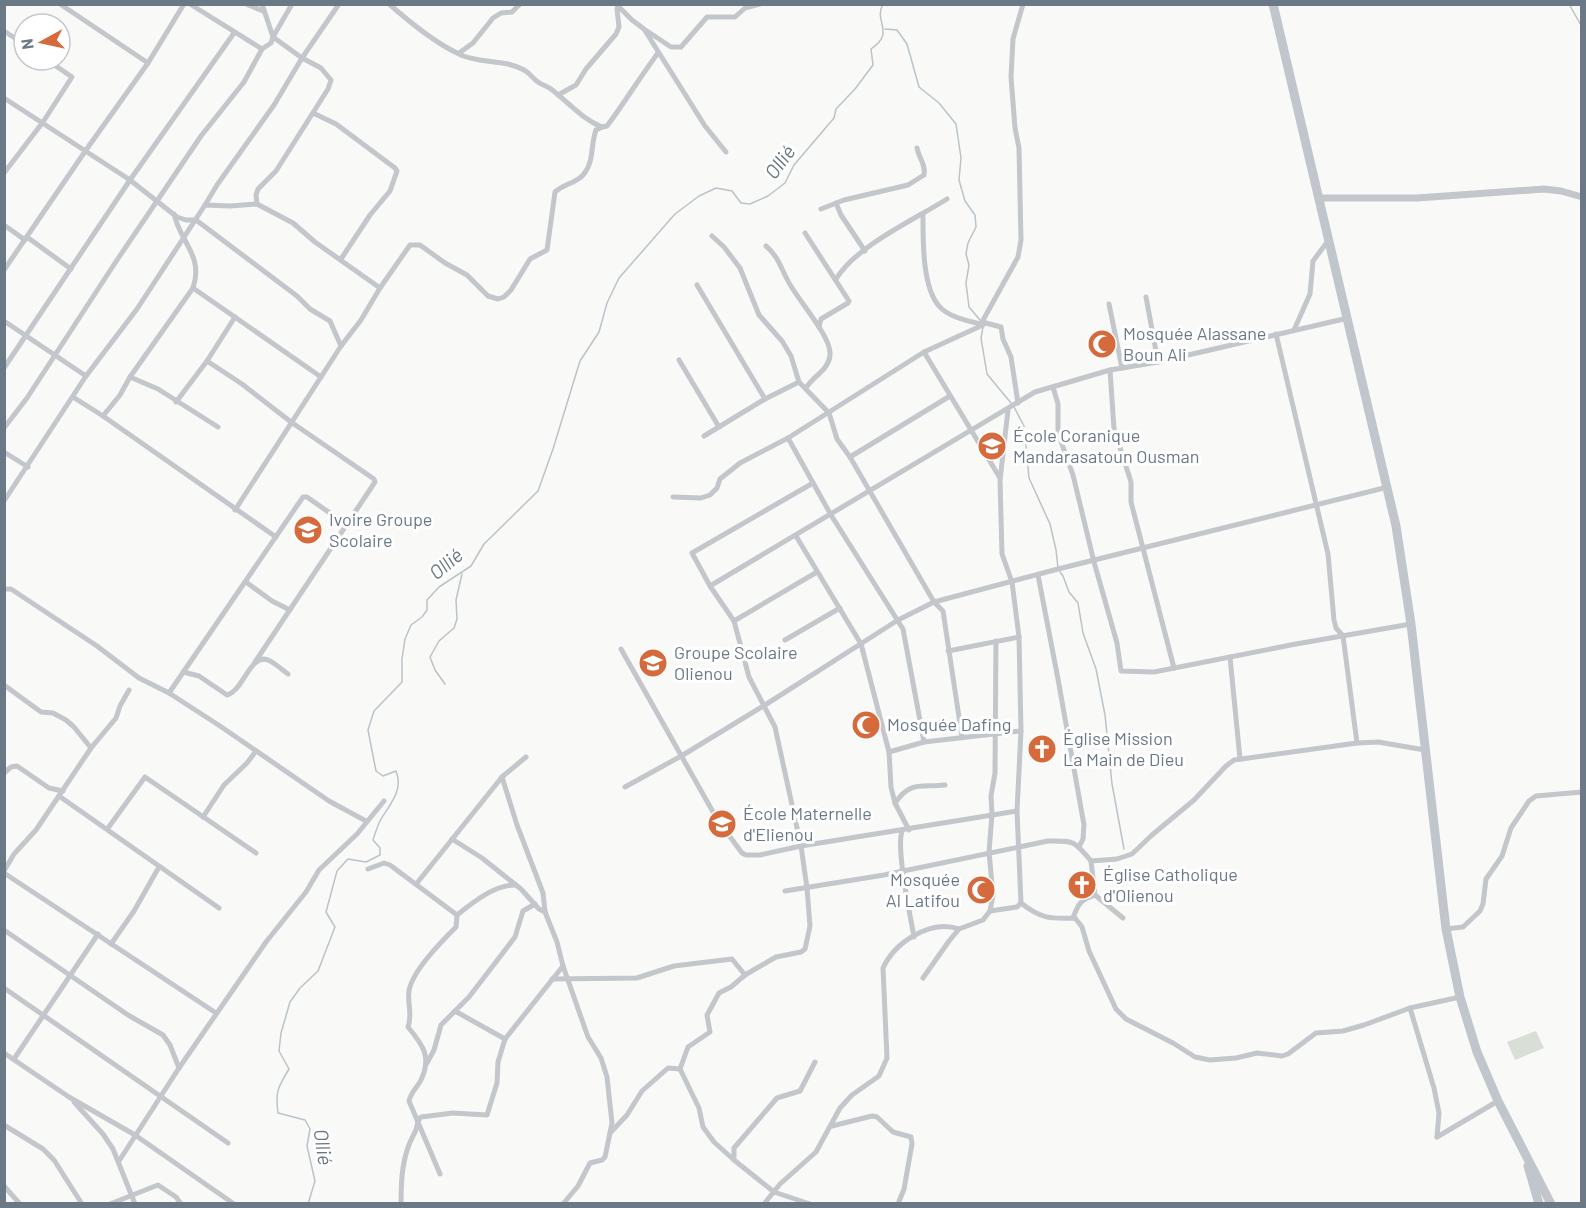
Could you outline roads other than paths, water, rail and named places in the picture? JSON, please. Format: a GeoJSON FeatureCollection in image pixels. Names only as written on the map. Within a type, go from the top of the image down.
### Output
{"type":"FeatureCollection","features":[{"type":"Feature","properties":{"kind":"main road"},"geometry":{"type":"LineString","coordinates":[[1274,4],[1328,241],[1388,487],[1402,561],[1446,929],[1460,997],[1469,1029],[1498,1101],[1551,1203]]}},
{"type":"Feature","properties":{"kind":"main road"},"geometry":{"type":"LineString","coordinates":[[1525,1152],[1539,1203]]}},
{"type":"Feature","properties":{"kind":"street"},"geometry":{"type":"LineString","coordinates":[[60,4],[148,63]]}},
{"type":"Feature","properties":{"kind":"street"},"geometry":{"type":"LineString","coordinates":[[4,270],[148,63],[184,4]]}},
{"type":"Feature","properties":{"kind":"street"},"geometry":{"type":"LineString","coordinates":[[190,4],[262,50]]}},
{"type":"Feature","properties":{"kind":"street"},"geometry":{"type":"LineString","coordinates":[[246,4],[262,8],[273,36],[302,58],[321,68],[331,80],[328,89],[276,171],[258,189],[257,204]]}},
{"type":"Feature","properties":{"kind":"street"},"geometry":{"type":"LineString","coordinates":[[4,428],[201,136],[244,82],[262,50],[271,43],[292,4]]}},
{"type":"Feature","properties":{"kind":"street"},"geometry":{"type":"LineString","coordinates":[[4,501],[86,376],[137,309],[339,4]]}},
{"type":"Feature","properties":{"kind":"street"},"geometry":{"type":"LineString","coordinates":[[389,4],[431,37],[463,56],[510,64],[526,71],[558,94],[574,110],[602,127]]}},
{"type":"Feature","properties":{"kind":"street"},"geometry":{"type":"LineString","coordinates":[[459,54],[473,43],[493,18],[501,13],[512,12],[520,4]]}},
{"type":"Feature","properties":{"kind":"street"},"geometry":{"type":"LineString","coordinates":[[558,94],[576,85],[586,69],[616,34],[619,27],[616,4]]}},
{"type":"Feature","properties":{"kind":"street"},"geometry":{"type":"LineString","coordinates":[[616,4],[632,20],[666,44],[681,47],[707,17],[735,17],[745,8],[760,4]]}},
{"type":"Feature","properties":{"kind":"street"},"geometry":{"type":"LineString","coordinates":[[673,497],[701,498],[710,495],[727,472],[748,458],[788,438],[924,352],[982,323],[1018,257],[1021,240],[1019,148],[1011,76],[1013,39],[1023,4]]}},
{"type":"Feature","properties":{"kind":"street"},"geometry":{"type":"LineString","coordinates":[[644,29],[705,126],[726,152]]}},
{"type":"Feature","properties":{"kind":"street"},"geometry":{"type":"LineString","coordinates":[[4,368],[130,180],[234,33]]}},
{"type":"Feature","properties":{"kind":"street"},"geometry":{"type":"LineString","coordinates":[[235,510],[340,346],[361,320],[411,244],[420,245],[467,275],[494,299],[504,297],[511,290],[530,259],[547,250],[555,192],[564,185],[577,180],[590,167],[596,130],[611,120],[658,53]]}},
{"type":"Feature","properties":{"kind":"street"},"geometry":{"type":"LineString","coordinates":[[4,173],[7,165],[43,122],[72,77],[65,72]]}},
{"type":"Feature","properties":{"kind":"street"},"geometry":{"type":"LineString","coordinates":[[4,98],[130,180],[174,214],[186,220],[196,220],[297,296],[310,309],[330,321],[340,346]]}},
{"type":"Feature","properties":{"kind":"street"},"geometry":{"type":"LineString","coordinates":[[313,113],[336,124],[397,171],[390,191],[370,215],[341,259]]}},
{"type":"Feature","properties":{"kind":"street"},"geometry":{"type":"LineString","coordinates":[[820,210],[836,203],[908,185],[924,175],[923,162],[916,148]]}},
{"type":"Feature","properties":{"kind":"street"},"geometry":{"type":"LineString","coordinates":[[1319,198],[1417,198],[1544,189],[1581,197]]}},
{"type":"Feature","properties":{"kind":"street"},"geometry":{"type":"LineString","coordinates":[[836,279],[850,261],[906,222],[947,200]]}},
{"type":"Feature","properties":{"kind":"street"},"geometry":{"type":"LineString","coordinates":[[836,203],[841,215],[865,251]]}},
{"type":"Feature","properties":{"kind":"street"},"geometry":{"type":"LineString","coordinates":[[206,205],[257,204],[293,223],[315,242],[380,288]]}},
{"type":"Feature","properties":{"kind":"street"},"geometry":{"type":"LineString","coordinates":[[103,416],[120,395],[130,377],[193,288],[196,268],[193,253],[176,226],[174,214]]}},
{"type":"Feature","properties":{"kind":"street"},"geometry":{"type":"LineString","coordinates":[[923,214],[925,266],[928,285],[935,301],[939,307],[968,321],[1001,327],[1003,339],[1011,357],[1018,403]]}},
{"type":"Feature","properties":{"kind":"street"},"geometry":{"type":"LineString","coordinates":[[4,225],[71,269]]}},
{"type":"Feature","properties":{"kind":"street"},"geometry":{"type":"LineString","coordinates":[[805,233],[848,298],[848,303],[821,319],[819,329]]}},
{"type":"Feature","properties":{"kind":"street"},"geometry":{"type":"LineString","coordinates":[[712,236],[740,268],[759,315],[782,341],[791,356],[799,382],[829,413],[837,438],[934,602],[943,611],[962,737]]}},
{"type":"Feature","properties":{"kind":"street"},"geometry":{"type":"LineString","coordinates":[[1294,330],[1310,294],[1313,261],[1328,241]]}},
{"type":"Feature","properties":{"kind":"street"},"geometry":{"type":"LineString","coordinates":[[766,246],[774,252],[789,282],[825,337],[831,354],[824,370],[810,381],[806,388]]}},
{"type":"Feature","properties":{"kind":"street"},"geometry":{"type":"LineString","coordinates":[[697,285],[765,399]]}},
{"type":"Feature","properties":{"kind":"street"},"geometry":{"type":"LineString","coordinates":[[193,288],[321,377]]}},
{"type":"Feature","properties":{"kind":"street"},"geometry":{"type":"LineString","coordinates":[[1146,297],[1158,362]]}},
{"type":"Feature","properties":{"kind":"street"},"geometry":{"type":"LineString","coordinates":[[1109,304],[1122,368]]}},
{"type":"Feature","properties":{"kind":"street"},"geometry":{"type":"LineString","coordinates":[[176,402],[207,361],[235,317]]}},
{"type":"Feature","properties":{"kind":"street"},"geometry":{"type":"LineString","coordinates":[[710,586],[1035,392],[1110,370],[1158,362],[1348,318]]}},
{"type":"Feature","properties":{"kind":"street"},"geometry":{"type":"LineString","coordinates":[[4,321],[86,376]]}},
{"type":"Feature","properties":{"kind":"street"},"geometry":{"type":"LineString","coordinates":[[1276,334],[1328,554],[1334,620],[1336,628],[1343,636],[1357,742]]}},
{"type":"Feature","properties":{"kind":"street"},"geometry":{"type":"LineString","coordinates":[[924,352],[1000,480]]}},
{"type":"Feature","properties":{"kind":"street"},"geometry":{"type":"LineString","coordinates":[[679,360],[719,427]]}},
{"type":"Feature","properties":{"kind":"street"},"geometry":{"type":"LineString","coordinates":[[183,672],[196,674],[222,693],[230,694],[240,686],[375,480],[207,361]]}},
{"type":"Feature","properties":{"kind":"street"},"geometry":{"type":"LineString","coordinates":[[1110,370],[1114,429],[1131,483],[1131,502],[1174,668]]}},
{"type":"Feature","properties":{"kind":"street"},"geometry":{"type":"LineString","coordinates":[[130,377],[146,382],[218,427]]}},
{"type":"Feature","properties":{"kind":"street"},"geometry":{"type":"LineString","coordinates":[[704,436],[765,399],[799,382]]}},
{"type":"Feature","properties":{"kind":"street"},"geometry":{"type":"LineString","coordinates":[[1053,387],[1058,404],[1058,433],[1073,475],[1117,643],[1121,671],[1145,672],[1174,668],[1411,624]]}},
{"type":"Feature","properties":{"kind":"street"},"geometry":{"type":"LineString","coordinates":[[850,457],[950,396]]}},
{"type":"Feature","properties":{"kind":"street"},"geometry":{"type":"LineString","coordinates":[[73,397],[276,537]]}},
{"type":"Feature","properties":{"kind":"street"},"geometry":{"type":"LineString","coordinates":[[1008,410],[1000,480],[1002,554],[1012,582],[1019,637],[1021,731],[1017,848],[1021,903]]}},
{"type":"Feature","properties":{"kind":"street"},"geometry":{"type":"LineString","coordinates":[[788,438],[831,515],[903,629],[924,742]]}},
{"type":"Feature","properties":{"kind":"street"},"geometry":{"type":"LineString","coordinates":[[4,452],[28,467]]}},
{"type":"Feature","properties":{"kind":"street"},"geometry":{"type":"LineString","coordinates":[[810,1203],[774,1192],[714,1143],[703,1127],[699,1108],[681,1068],[688,1047],[710,1032],[707,1015],[719,993],[776,957],[801,952],[805,949],[810,926],[801,846],[775,727],[749,676],[734,621],[710,586],[692,553],[813,483]]}},
{"type":"Feature","properties":{"kind":"street"},"geometry":{"type":"LineString","coordinates":[[625,787],[765,705],[898,620],[934,602],[1388,487]]}},
{"type":"Feature","properties":{"kind":"street"},"geometry":{"type":"LineString","coordinates":[[169,693],[305,497],[347,525]]}},
{"type":"Feature","properties":{"kind":"street"},"geometry":{"type":"LineString","coordinates":[[796,536],[861,644],[889,752],[891,787],[895,803],[909,830]]}},
{"type":"Feature","properties":{"kind":"street"},"geometry":{"type":"LineString","coordinates":[[734,621],[817,572]]}},
{"type":"Feature","properties":{"kind":"street"},"geometry":{"type":"LineString","coordinates":[[1038,575],[1059,679],[1084,825],[1083,839],[1079,846]]}},
{"type":"Feature","properties":{"kind":"street"},"geometry":{"type":"LineString","coordinates":[[246,582],[272,601],[290,610]]}},
{"type":"Feature","properties":{"kind":"street"},"geometry":{"type":"LineString","coordinates":[[4,589],[11,589],[97,646],[139,678],[169,693],[329,801],[366,821]]}},
{"type":"Feature","properties":{"kind":"street"},"geometry":{"type":"LineString","coordinates":[[785,640],[840,608]]}},
{"type":"Feature","properties":{"kind":"street"},"geometry":{"type":"LineString","coordinates":[[948,651],[1019,637]]}},
{"type":"Feature","properties":{"kind":"street"},"geometry":{"type":"LineString","coordinates":[[924,978],[959,929],[982,920],[990,911],[993,894],[989,852],[991,796],[995,773],[996,641]]}},
{"type":"Feature","properties":{"kind":"street"},"geometry":{"type":"LineString","coordinates":[[621,649],[683,755],[717,819],[742,853],[746,855],[760,855],[801,846],[1017,811]]}},
{"type":"Feature","properties":{"kind":"street"},"geometry":{"type":"LineString","coordinates":[[1230,657],[1240,759]]}},
{"type":"Feature","properties":{"kind":"street"},"geometry":{"type":"LineString","coordinates":[[255,662],[266,659],[288,674]]}},
{"type":"Feature","properties":{"kind":"street"},"geometry":{"type":"LineString","coordinates":[[4,685],[41,712],[52,713],[66,720],[91,748]]}},
{"type":"Feature","properties":{"kind":"street"},"geometry":{"type":"LineString","coordinates":[[129,690],[116,718],[91,748],[36,830],[14,854],[5,875],[216,1013]]}},
{"type":"Feature","properties":{"kind":"street"},"geometry":{"type":"LineString","coordinates":[[889,752],[924,742],[1021,731]]}},
{"type":"Feature","properties":{"kind":"street"},"geometry":{"type":"LineString","coordinates":[[1091,861],[1117,859],[1132,854],[1194,800],[1230,762],[1357,742],[1378,742],[1425,750]]}},
{"type":"Feature","properties":{"kind":"street"},"geometry":{"type":"LineString","coordinates":[[203,817],[224,785],[248,763],[256,751]]}},
{"type":"Feature","properties":{"kind":"street"},"geometry":{"type":"LineString","coordinates":[[417,883],[502,777],[526,757]]}},
{"type":"Feature","properties":{"kind":"street"},"geometry":{"type":"LineString","coordinates":[[4,773],[11,767],[17,766],[49,788],[61,793],[159,867],[219,908]]}},
{"type":"Feature","properties":{"kind":"street"},"geometry":{"type":"LineString","coordinates":[[108,828],[145,777],[256,853]]}},
{"type":"Feature","properties":{"kind":"street"},"geometry":{"type":"LineString","coordinates":[[502,777],[517,825],[543,893],[545,912],[557,942],[563,966],[588,1037],[601,1058],[607,1077],[612,1123],[605,1157],[590,1163],[578,1186],[563,1203]]}},
{"type":"Feature","properties":{"kind":"street"},"geometry":{"type":"LineString","coordinates":[[895,803],[903,791],[909,788],[945,785]]}},
{"type":"Feature","properties":{"kind":"street"},"geometry":{"type":"LineString","coordinates":[[1446,929],[1463,927],[1480,910],[1483,904],[1486,879],[1502,856],[1510,828],[1529,801],[1536,796],[1581,792]]}},
{"type":"Feature","properties":{"kind":"street"},"geometry":{"type":"LineString","coordinates":[[119,1161],[179,1068],[266,942],[306,892],[320,870],[357,834],[384,801]]}},
{"type":"Feature","properties":{"kind":"street"},"geometry":{"type":"LineString","coordinates":[[902,831],[900,837],[914,937]]}},
{"type":"Feature","properties":{"kind":"street"},"geometry":{"type":"LineString","coordinates":[[452,839],[482,858],[545,912]]}},
{"type":"Feature","properties":{"kind":"street"},"geometry":{"type":"LineString","coordinates":[[785,891],[1048,841],[1068,841],[1077,844],[1091,861],[1095,895],[1124,918]]}},
{"type":"Feature","properties":{"kind":"street"},"geometry":{"type":"LineString","coordinates":[[368,869],[384,862],[390,865],[457,915]]}},
{"type":"Feature","properties":{"kind":"street"},"geometry":{"type":"LineString","coordinates":[[111,944],[159,867]]}},
{"type":"Feature","properties":{"kind":"street"},"geometry":{"type":"LineString","coordinates":[[426,1064],[424,1049],[408,1027],[411,1011],[409,991],[417,974],[433,950],[456,927],[457,915],[482,897],[507,885],[514,885]]}},
{"type":"Feature","properties":{"kind":"street"},"geometry":{"type":"LineString","coordinates":[[1073,918],[1077,904],[1082,899],[1095,895]]}},
{"type":"Feature","properties":{"kind":"street"},"geometry":{"type":"LineString","coordinates":[[990,911],[1017,907],[1021,903]]}},
{"type":"Feature","properties":{"kind":"street"},"geometry":{"type":"LineString","coordinates":[[1021,903],[1035,913],[1055,920],[1075,918],[1082,927],[1089,951],[1116,1009],[1126,1019],[1195,1057],[1210,1060],[1236,1058],[1257,1053],[1282,1056],[1316,1033],[1342,1031],[1410,1008],[1460,997]]}},
{"type":"Feature","properties":{"kind":"street"},"geometry":{"type":"LineString","coordinates":[[440,1174],[410,1101],[410,1095],[421,1080],[434,1050],[441,1025],[515,937],[523,911],[534,904]]}},
{"type":"Feature","properties":{"kind":"street"},"geometry":{"type":"LineString","coordinates":[[764,1203],[780,1184],[816,1152],[840,1108],[852,1095],[879,1076],[888,1058],[883,968],[889,956],[896,948],[936,927],[959,929]]}},
{"type":"Feature","properties":{"kind":"street"},"geometry":{"type":"LineString","coordinates":[[4,930],[128,1015],[163,1035],[170,1045],[179,1068]]}},
{"type":"Feature","properties":{"kind":"street"},"geometry":{"type":"LineString","coordinates":[[14,1059],[98,934]]}},
{"type":"Feature","properties":{"kind":"street"},"geometry":{"type":"LineString","coordinates":[[552,979],[638,978],[674,966],[732,959],[745,975]]}},
{"type":"Feature","properties":{"kind":"street"},"geometry":{"type":"LineString","coordinates":[[401,1203],[404,1156],[415,1133],[418,1120],[422,1117],[453,1113],[487,1115],[497,1083],[498,1062],[505,1039],[563,966]]}},
{"type":"Feature","properties":{"kind":"street"},"geometry":{"type":"LineString","coordinates":[[4,988],[228,1143]]}},
{"type":"Feature","properties":{"kind":"street"},"geometry":{"type":"LineString","coordinates":[[1410,1008],[1434,1088],[1439,1113],[1437,1137],[1498,1101]]}},
{"type":"Feature","properties":{"kind":"street"},"geometry":{"type":"LineString","coordinates":[[455,1011],[505,1039]]}},
{"type":"Feature","properties":{"kind":"street"},"geometry":{"type":"LineString","coordinates":[[4,1053],[69,1097],[135,1135],[234,1203]]}},
{"type":"Feature","properties":{"kind":"street"},"geometry":{"type":"LineString","coordinates":[[734,1160],[734,1148],[777,1098],[800,1091],[815,1062]]}},
{"type":"Feature","properties":{"kind":"street"},"geometry":{"type":"LineString","coordinates":[[610,1133],[627,1115],[642,1091],[659,1074],[668,1068],[681,1068]]}},
{"type":"Feature","properties":{"kind":"street"},"geometry":{"type":"LineString","coordinates":[[69,1097],[103,1134],[119,1161],[135,1203]]}},
{"type":"Feature","properties":{"kind":"street"},"geometry":{"type":"LineString","coordinates":[[832,1126],[872,1116],[877,1117],[893,1132],[911,1137],[912,1144],[904,1189],[898,1203]]}},
{"type":"Feature","properties":{"kind":"street"},"geometry":{"type":"LineString","coordinates":[[4,1125],[44,1149],[54,1160],[82,1203]]}},
{"type":"Feature","properties":{"kind":"street"},"geometry":{"type":"LineString","coordinates":[[110,1203],[158,1185],[181,1203]]}},
{"type":"Feature","properties":{"kind":"street"},"geometry":{"type":"LineString","coordinates":[[4,1186],[20,1203]]}},
{"type":"Feature","properties":{"kind":"waterway","name":"Ollié"},"geometry":{"type":"LineString","coordinates":[[308,1204],[315,1181],[307,1146],[310,1129],[305,1120],[278,1113],[278,1090],[289,1069],[279,1051],[281,1033],[290,1002],[300,988],[318,971],[335,927],[326,912],[337,871],[348,859],[366,862],[380,855],[380,848],[373,840],[380,821],[397,791],[398,778],[396,771],[383,776],[376,771],[368,730],[374,711],[402,682],[405,639],[411,625],[422,617],[427,610],[427,600],[439,587],[471,566],[484,544],[538,491],[580,361],[599,332],[607,303],[619,278],[675,214],[699,196],[716,188],[732,191],[741,203],[750,204],[768,196],[785,183],[794,165],[834,118],[836,109],[873,65],[871,49],[882,37],[880,16],[883,4]]}},
{"type":"Feature","properties":{"kind":"waterway"},"geometry":{"type":"LineString","coordinates":[[1569,4],[1582,27]]}},
{"type":"Feature","properties":{"kind":"waterway"},"geometry":{"type":"LineString","coordinates":[[885,29],[897,30],[907,44],[919,87],[939,103],[956,124],[961,158],[959,180],[965,201],[975,215],[976,227],[968,243],[966,254],[969,265],[966,283],[969,307],[980,320]]}},
{"type":"Feature","properties":{"kind":"waterway"},"geometry":{"type":"LineString","coordinates":[[983,327],[981,338],[987,374],[1011,403]]}},
{"type":"Feature","properties":{"kind":"waterway"},"geometry":{"type":"LineString","coordinates":[[1014,407],[1024,426],[1029,478],[1050,524],[1058,568]]}},
{"type":"Feature","properties":{"kind":"waterway"},"geometry":{"type":"LineString","coordinates":[[1060,572],[1069,592],[1078,603],[1083,633],[1096,669],[1105,715],[1112,784],[1124,849]]}},
{"type":"Feature","properties":{"kind":"waterway"},"geometry":{"type":"LineString","coordinates":[[445,684],[435,670],[430,657],[439,641],[454,628],[457,619],[456,600],[462,574]]}},
{"type":"Feature","properties":{"kind":"place","name":"Mosquée Alassane Boun Ali"},"geometry":{"type":"Point","coordinates":[1102,344]}},
{"type":"Feature","properties":{"kind":"place","name":"École Coranique Mandarasatoun Ousman"},"geometry":{"type":"Point","coordinates":[992,446]}},
{"type":"Feature","properties":{"kind":"place","name":"Ivoire Groupe Scolaire"},"geometry":{"type":"Point","coordinates":[308,530]}},
{"type":"Feature","properties":{"kind":"place","name":"Groupe Scolaire Olienou"},"geometry":{"type":"Point","coordinates":[653,663]}},
{"type":"Feature","properties":{"kind":"place","name":"Mosquée Dafing"},"geometry":{"type":"Point","coordinates":[866,725]}},
{"type":"Feature","properties":{"kind":"place","name":"Église Mission La Main de Dieu"},"geometry":{"type":"Point","coordinates":[1042,749]}},
{"type":"Feature","properties":{"kind":"place","name":"École Maternelle d'Elienou"},"geometry":{"type":"Point","coordinates":[722,824]}},
{"type":"Feature","properties":{"kind":"place","name":"Église Catholique d'Olienou"},"geometry":{"type":"Point","coordinates":[1082,885]}},
{"type":"Feature","properties":{"kind":"place","name":"Mosquée Al Latifou"},"geometry":{"type":"Point","coordinates":[981,890]}}]}
